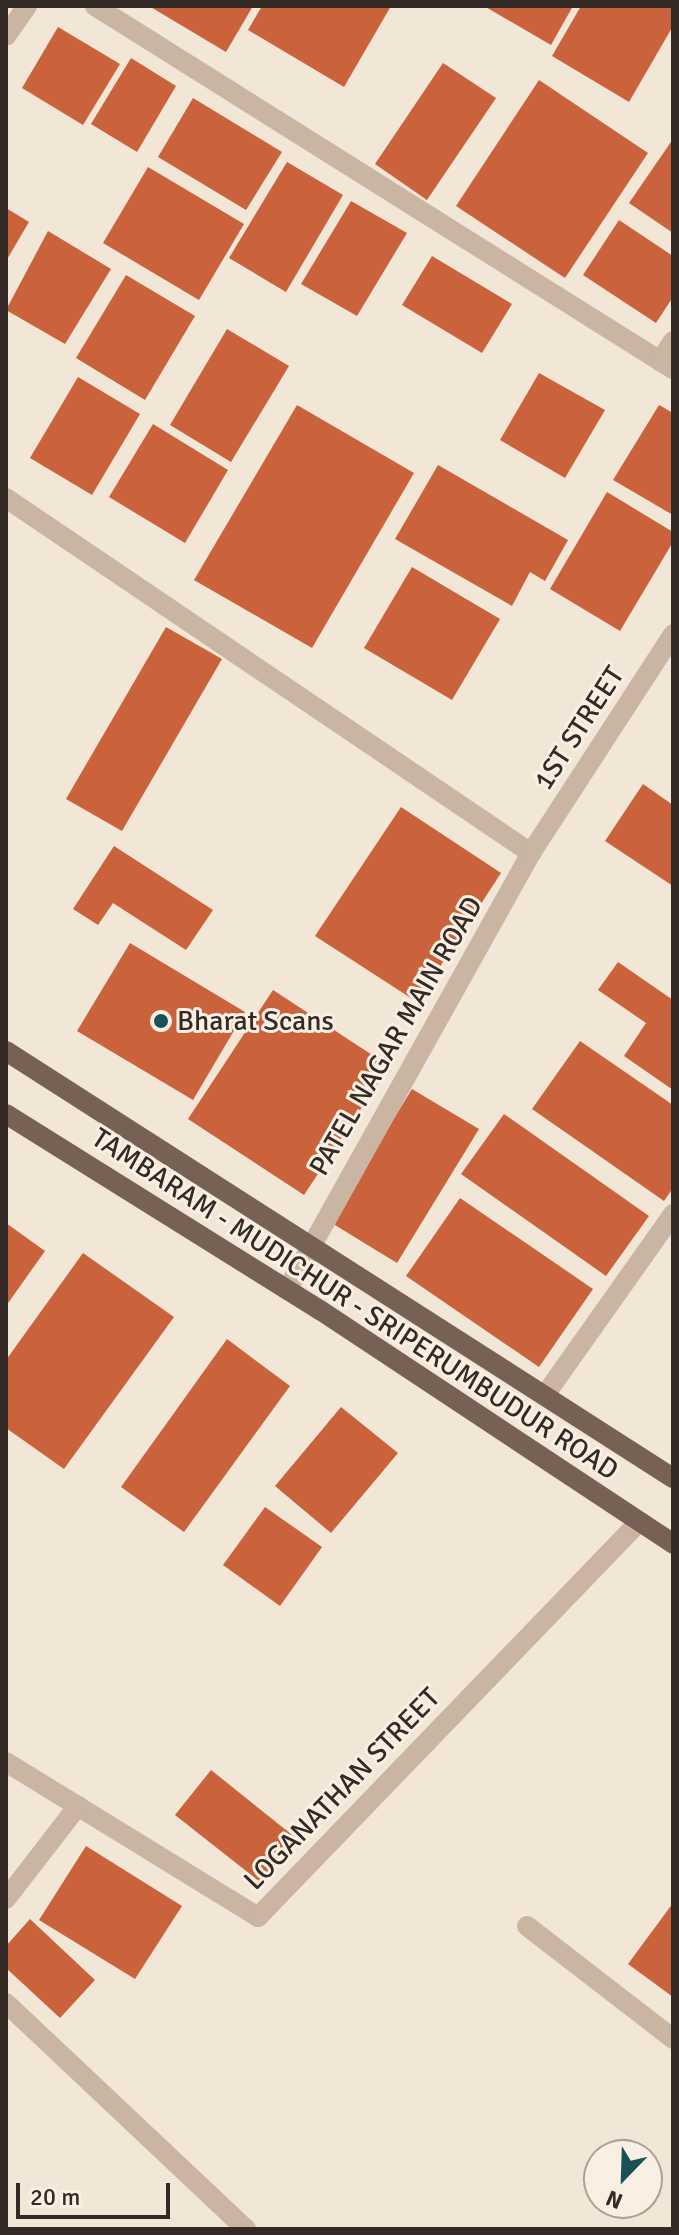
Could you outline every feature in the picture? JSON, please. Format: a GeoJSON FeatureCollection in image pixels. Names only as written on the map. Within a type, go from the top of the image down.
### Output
{"type":"FeatureCollection","features":[{"type":"Feature","properties":{"kind":"main road","name":"TAMBARAM - MUDICHUR - SRIPERUMBUDUR ROAD"},"geometry":{"type":"LineString","coordinates":[[6,1051],[673,1478]]}},
{"type":"Feature","properties":{"kind":"main road","name":"TAMBARAM - MUDICHUR - SRIPERUMBUDUR ROAD"},"geometry":{"type":"LineString","coordinates":[[6,1114],[287,1290],[673,1544]]}},
{"type":"Feature","properties":{"kind":"street"},"geometry":{"type":"LineString","coordinates":[[6,36],[27,6]]}},
{"type":"Feature","properties":{"kind":"street"},"geometry":{"type":"LineString","coordinates":[[95,6],[666,365],[673,341]]}},
{"type":"Feature","properties":{"kind":"street"},"geometry":{"type":"LineString","coordinates":[[6,498],[531,853]]}},
{"type":"Feature","properties":{"kind":"street","name":"1ST STREET"},"geometry":{"type":"LineString","coordinates":[[531,853],[673,634]]}},
{"type":"Feature","properties":{"kind":"street","name":"PATEL NAGAR MAIN ROAD"},"geometry":{"type":"LineString","coordinates":[[287,1290],[308,1247],[531,853]]}},
{"type":"Feature","properties":{"kind":"street"},"geometry":{"type":"LineString","coordinates":[[545,1395],[673,1214]]}},
{"type":"Feature","properties":{"kind":"street","name":"LOGANATHAN STREET"},"geometry":{"type":"LineString","coordinates":[[6,1762],[258,1917],[639,1522]]}},
{"type":"Feature","properties":{"kind":"street"},"geometry":{"type":"LineString","coordinates":[[6,1899],[78,1806]]}},
{"type":"Feature","properties":{"kind":"street"},"geometry":{"type":"LineString","coordinates":[[527,1926],[673,2039]]}},
{"type":"Feature","properties":{"kind":"street"},"geometry":{"type":"LineString","coordinates":[[6,2003],[246,2229]]}},
{"type":"Feature","properties":{"kind":"building"},"geometry":{"type":"Polygon","coordinates":[[[149,6],[253,6],[226,52],[149,6]]]}},
{"type":"Feature","properties":{"kind":"building"},"geometry":{"type":"Polygon","coordinates":[[[262,6],[391,6],[344,87],[248,30],[262,6]]]}},
{"type":"Feature","properties":{"kind":"building"},"geometry":{"type":"Polygon","coordinates":[[[484,6],[573,6],[551,45],[484,6]]]}},
{"type":"Feature","properties":{"kind":"building"},"geometry":{"type":"Polygon","coordinates":[[[581,6],[673,6],[673,26],[629,102],[552,56],[581,6]]]}},
{"type":"Feature","properties":{"kind":"building"},"geometry":{"type":"Polygon","coordinates":[[[58,27],[120,64],[83,125],[22,88],[58,27]]]}},
{"type":"Feature","properties":{"kind":"building"},"geometry":{"type":"Polygon","coordinates":[[[131,58],[176,86],[137,152],[91,124],[131,58]]]}},
{"type":"Feature","properties":{"kind":"building"},"geometry":{"type":"Polygon","coordinates":[[[443,63],[496,98],[427,200],[375,164],[443,63]]]}},
{"type":"Feature","properties":{"kind":"building"},"geometry":{"type":"Polygon","coordinates":[[[539,80],[648,153],[565,278],[456,206],[539,80]]]}},
{"type":"Feature","properties":{"kind":"building"},"geometry":{"type":"Polygon","coordinates":[[[193,98],[282,152],[246,210],[158,157],[193,98]]]}},
{"type":"Feature","properties":{"kind":"building"},"geometry":{"type":"Polygon","coordinates":[[[673,139],[673,233],[629,203],[673,139]]]}},
{"type":"Feature","properties":{"kind":"building"},"geometry":{"type":"Polygon","coordinates":[[[287,162],[343,195],[286,292],[229,258],[287,162]]]}},
{"type":"Feature","properties":{"kind":"building"},"geometry":{"type":"Polygon","coordinates":[[[148,167],[244,224],[199,300],[103,243],[148,167]]]}},
{"type":"Feature","properties":{"kind":"building"},"geometry":{"type":"Polygon","coordinates":[[[351,201],[407,233],[357,316],[301,284],[351,201]]]}},
{"type":"Feature","properties":{"kind":"building"},"geometry":{"type":"Polygon","coordinates":[[[6,208],[29,222],[6,261],[6,208]]]}},
{"type":"Feature","properties":{"kind":"building"},"geometry":{"type":"Polygon","coordinates":[[[619,220],[673,256],[673,297],[656,323],[583,275],[619,220]]]}},
{"type":"Feature","properties":{"kind":"building"},"geometry":{"type":"Polygon","coordinates":[[[48,231],[111,269],[65,344],[6,310],[48,231]]]}},
{"type":"Feature","properties":{"kind":"building"},"geometry":{"type":"Polygon","coordinates":[[[432,256],[512,304],[482,353],[402,305],[432,256]]]}},
{"type":"Feature","properties":{"kind":"building"},"geometry":{"type":"Polygon","coordinates":[[[126,275],[195,316],[145,400],[76,358],[126,275]]]}},
{"type":"Feature","properties":{"kind":"building"},"geometry":{"type":"Polygon","coordinates":[[[227,329],[289,366],[231,462],[170,425],[227,329]]]}},
{"type":"Feature","properties":{"kind":"building"},"geometry":{"type":"Polygon","coordinates":[[[539,373],[605,410],[565,478],[500,440],[539,373]]]}},
{"type":"Feature","properties":{"kind":"building"},"geometry":{"type":"Polygon","coordinates":[[[78,377],[140,414],[92,495],[30,458],[78,377]]]}},
{"type":"Feature","properties":{"kind":"building"},"geometry":{"type":"Polygon","coordinates":[[[297,405],[414,473],[312,648],[194,580],[297,405]]]}},
{"type":"Feature","properties":{"kind":"building"},"geometry":{"type":"Polygon","coordinates":[[[659,405],[673,413],[673,515],[613,480],[659,405]]]}},
{"type":"Feature","properties":{"kind":"building"},"geometry":{"type":"Polygon","coordinates":[[[153,424],[228,470],[185,543],[109,497],[153,424]]]}},
{"type":"Feature","properties":{"kind":"building"},"geometry":{"type":"Polygon","coordinates":[[[438,465],[568,540],[545,581],[530,572],[512,606],[395,539],[438,465]]]}},
{"type":"Feature","properties":{"kind":"building"},"geometry":{"type":"Polygon","coordinates":[[[607,492],[673,532],[673,542],[620,631],[550,589],[607,492]]]}},
{"type":"Feature","properties":{"kind":"building"},"geometry":{"type":"Polygon","coordinates":[[[412,567],[500,619],[452,700],[364,648],[412,567]]]}},
{"type":"Feature","properties":{"kind":"building"},"geometry":{"type":"Polygon","coordinates":[[[166,627],[222,659],[122,831],[66,799],[166,627]]]}},
{"type":"Feature","properties":{"kind":"building"},"geometry":{"type":"Polygon","coordinates":[[[643,784],[673,805],[673,886],[605,841],[643,784]]]}},
{"type":"Feature","properties":{"kind":"building"},"geometry":{"type":"Polygon","coordinates":[[[401,807],[501,873],[417,1002],[315,936],[401,807]]]}},
{"type":"Feature","properties":{"kind":"building"},"geometry":{"type":"Polygon","coordinates":[[[114,846],[213,910],[186,950],[113,903],[98,925],[73,909],[114,846]]]}},
{"type":"Feature","properties":{"kind":"building","name":"Bharat Scans"},"geometry":{"type":"Polygon","coordinates":[[[130,943],[245,1012],[193,1100],[77,1031],[130,943]]]}},
{"type":"Feature","properties":{"kind":"building"},"geometry":{"type":"Polygon","coordinates":[[[618,962],[673,1000],[673,1090],[624,1056],[646,1023],[598,990],[618,962]]]}},
{"type":"Feature","properties":{"kind":"building"},"geometry":{"type":"Polygon","coordinates":[[[273,990],[389,1066],[304,1195],[188,1119],[273,990]]]}},
{"type":"Feature","properties":{"kind":"building"},"geometry":{"type":"Polygon","coordinates":[[[580,1041],[673,1105],[673,1188],[664,1201],[532,1109],[580,1041]]]}},
{"type":"Feature","properties":{"kind":"building"},"geometry":{"type":"Polygon","coordinates":[[[412,1089],[479,1129],[397,1263],[330,1222],[412,1089]]]}},
{"type":"Feature","properties":{"kind":"building"},"geometry":{"type":"Polygon","coordinates":[[[504,1114],[649,1216],[606,1276],[461,1174],[504,1114]]]}},
{"type":"Feature","properties":{"kind":"building"},"geometry":{"type":"Polygon","coordinates":[[[460,1198],[593,1289],[539,1367],[406,1276],[460,1198]]]}},
{"type":"Feature","properties":{"kind":"building"},"geometry":{"type":"Polygon","coordinates":[[[6,1223],[45,1251],[6,1306],[6,1223]]]}},
{"type":"Feature","properties":{"kind":"building"},"geometry":{"type":"Polygon","coordinates":[[[83,1253],[174,1317],[64,1469],[6,1428],[6,1360],[83,1253]]]}},
{"type":"Feature","properties":{"kind":"building"},"geometry":{"type":"Polygon","coordinates":[[[227,1339],[290,1386],[184,1532],[121,1487],[227,1339]]]}},
{"type":"Feature","properties":{"kind":"building"},"geometry":{"type":"Polygon","coordinates":[[[341,1407],[398,1453],[331,1533],[275,1486],[341,1407]]]}},
{"type":"Feature","properties":{"kind":"building"},"geometry":{"type":"Polygon","coordinates":[[[265,1507],[322,1547],[280,1606],[223,1565],[265,1507]]]}},
{"type":"Feature","properties":{"kind":"building"},"geometry":{"type":"Polygon","coordinates":[[[211,1770],[296,1838],[260,1882],[175,1815],[211,1770]]]}},
{"type":"Feature","properties":{"kind":"building"},"geometry":{"type":"Polygon","coordinates":[[[86,1846],[182,1906],[135,1979],[39,1920],[86,1846]]]}},
{"type":"Feature","properties":{"kind":"building"},"geometry":{"type":"Polygon","coordinates":[[[673,1903],[673,1997],[628,1964],[673,1903]]]}},
{"type":"Feature","properties":{"kind":"building"},"geometry":{"type":"Polygon","coordinates":[[[30,1919],[95,1980],[60,2018],[6,1968],[6,1946],[30,1919]]]}},
{"type":"Feature","properties":{"kind":"place","name":"Bharat Scans"},"geometry":{"type":"Point","coordinates":[161,1021]}}]}
